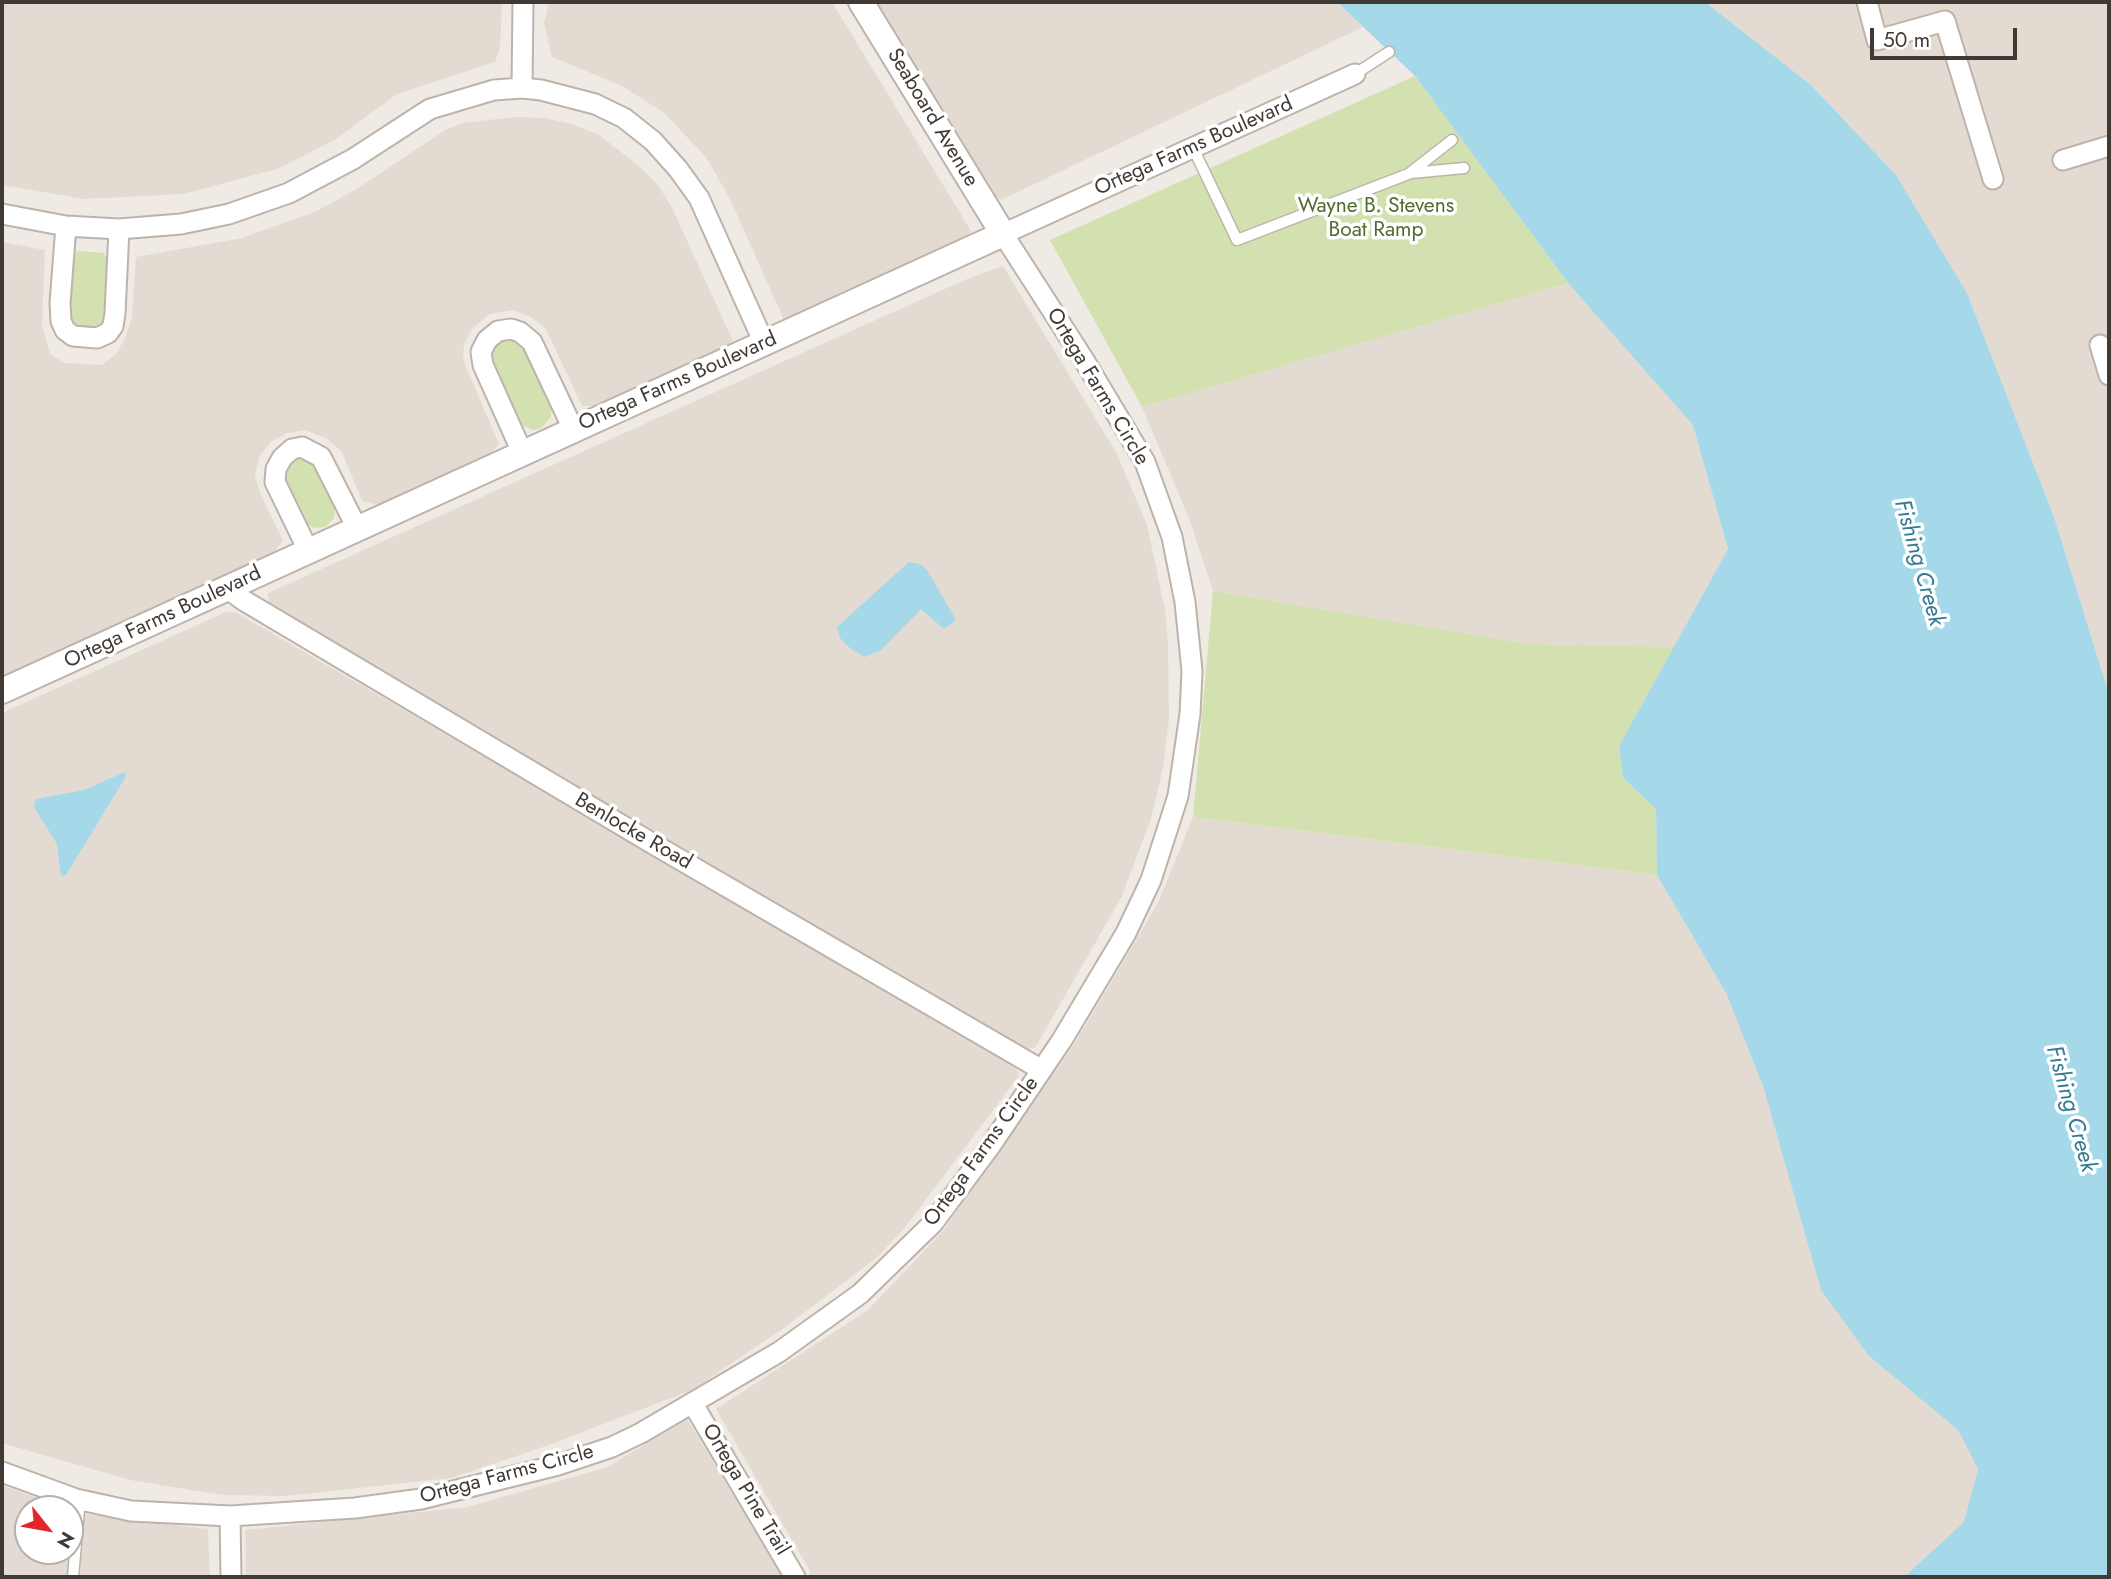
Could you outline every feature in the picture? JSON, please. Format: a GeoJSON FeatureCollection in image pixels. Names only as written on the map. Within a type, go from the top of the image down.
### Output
{"type":"FeatureCollection","features":[{"type":"Feature","properties":{"kind":"street"},"geometry":{"type":"LineString","coordinates":[[522,88],[523,2]]}},
{"type":"Feature","properties":{"kind":"street","name":"Seaboard Avenue"},"geometry":{"type":"LineString","coordinates":[[861,2],[1003,234]]}},
{"type":"Feature","properties":{"kind":"street"},"geometry":{"type":"LineString","coordinates":[[1867,2],[1877,40],[1945,21],[1993,179]]}},
{"type":"Feature","properties":{"kind":"street","name":"Ortega Farms Boulevard"},"geometry":{"type":"LineString","coordinates":[[2,691],[1355,74]]}},
{"type":"Feature","properties":{"kind":"street"},"geometry":{"type":"LineString","coordinates":[[2,214],[66,226],[119,229],[181,224],[229,214],[289,194],[353,159],[430,109],[494,90],[522,88],[566,95],[595,104],[624,118],[653,141],[678,169],[699,198],[764,343]]}},
{"type":"Feature","properties":{"kind":"street"},"geometry":{"type":"LineString","coordinates":[[2063,160],[2109,146]]}},
{"type":"Feature","properties":{"kind":"street"},"geometry":{"type":"LineString","coordinates":[[66,226],[61,321],[65,330],[73,336],[97,338],[108,333],[116,313],[119,229]]}},
{"type":"Feature","properties":{"kind":"street","name":"Ortega Farms Circle"},"geometry":{"type":"LineString","coordinates":[[84,1500],[131,1511],[230,1516],[355,1508],[421,1499],[558,1465],[612,1447],[693,1404],[779,1352],[869,1285],[933,1223],[991,1144],[1062,1040],[1126,933],[1151,880],[1184,769],[1191,714],[1192,671],[1185,602],[1172,537],[1144,462],[1084,360],[1003,234]]}},
{"type":"Feature","properties":{"kind":"street"},"geometry":{"type":"LineString","coordinates":[[522,452],[483,365],[481,352],[487,340],[498,331],[510,329],[520,332],[532,342],[573,429]]}},
{"type":"Feature","properties":{"kind":"street"},"geometry":{"type":"LineString","coordinates":[[2100,345],[2109,375]]}},
{"type":"Feature","properties":{"kind":"street"},"geometry":{"type":"LineString","coordinates":[[307,550],[275,482],[276,470],[282,458],[292,449],[302,447],[321,457],[356,528]]}},
{"type":"Feature","properties":{"kind":"street","name":"Benlocke Road"},"geometry":{"type":"LineString","coordinates":[[228,589],[255,608],[654,845],[1042,1070]]}},
{"type":"Feature","properties":{"kind":"street","name":"Ortega Pine Trail"},"geometry":{"type":"LineString","coordinates":[[693,1404],[795,1577]]}},
{"type":"Feature","properties":{"kind":"street","name":"Ortega Farms Circle"},"geometry":{"type":"LineString","coordinates":[[2,1472],[68,1495]]}},
{"type":"Feature","properties":{"kind":"street"},"geometry":{"type":"LineString","coordinates":[[230,1516],[232,1577]]}},
{"type":"Feature","properties":{"kind":"lane"},"geometry":{"type":"LineString","coordinates":[[1355,74],[1390,52]]}},
{"type":"Feature","properties":{"kind":"lane"},"geometry":{"type":"LineString","coordinates":[[1411,173],[1452,140]]}},
{"type":"Feature","properties":{"kind":"lane"},"geometry":{"type":"LineString","coordinates":[[1193,148],[1237,240],[1411,173],[1464,168]]}},
{"type":"Feature","properties":{"kind":"shaded area"},"geometry":{"type":"Polygon","coordinates":[[[2,2],[502,2],[500,48],[495,62],[397,94],[336,139],[280,168],[184,194],[84,199],[2,185],[2,2]]]}},
{"type":"Feature","properties":{"kind":"shaded area"},"geometry":{"type":"Polygon","coordinates":[[[549,2],[832,2],[971,231],[961,242],[784,320],[730,199],[706,157],[663,112],[622,86],[552,57],[544,23],[549,2]]]}},
{"type":"Feature","properties":{"kind":"shaded area"},"geometry":{"type":"Polygon","coordinates":[[[871,2],[1337,2],[1363,27],[1001,200],[988,193],[871,2]]]}},
{"type":"Feature","properties":{"kind":"shaded area"},"geometry":{"type":"Polygon","coordinates":[[[1705,2],[2109,2],[2109,694],[2054,517],[1967,293],[1896,175],[1811,85],[1705,2]]]}},
{"type":"Feature","properties":{"kind":"shaded area"},"geometry":{"type":"Polygon","coordinates":[[[515,117],[545,118],[572,124],[599,135],[639,166],[658,185],[672,208],[734,343],[723,352],[600,406],[582,406],[546,329],[531,317],[513,310],[490,314],[472,329],[464,344],[463,360],[499,444],[486,460],[383,506],[362,501],[342,452],[326,438],[305,430],[287,433],[272,441],[259,457],[255,477],[283,541],[270,557],[2,680],[2,242],[45,250],[42,326],[50,354],[65,363],[102,365],[116,354],[132,317],[136,257],[242,238],[317,211],[360,187],[444,131],[462,123],[515,117]]]}},
{"type":"Feature","properties":{"kind":"shaded area"},"geometry":{"type":"Polygon","coordinates":[[[1003,266],[1117,454],[1147,525],[1165,610],[1168,646],[1169,718],[1163,768],[1151,819],[1121,898],[1035,1048],[1026,1049],[269,605],[268,593],[967,279],[1003,266]]]}},
{"type":"Feature","properties":{"kind":"shaded area"},"geometry":{"type":"Polygon","coordinates":[[[1568,283],[1693,424],[1728,549],[1674,647],[1529,644],[1213,591],[1189,518],[1142,407],[1568,283]]]}},
{"type":"Feature","properties":{"kind":"shaded area"},"geometry":{"type":"Polygon","coordinates":[[[226,612],[237,613],[1007,1060],[1019,1076],[903,1230],[875,1259],[784,1328],[692,1390],[546,1446],[451,1478],[286,1496],[222,1495],[130,1480],[2,1443],[2,713],[226,612]]]}},
{"type":"Feature","properties":{"kind":"shaded area"},"geometry":{"type":"Polygon","coordinates":[[[1193,817],[1657,875],[1726,993],[1869,1356],[1958,1430],[1978,1469],[1964,1522],[1904,1577],[809,1577],[810,1571],[716,1409],[868,1310],[942,1232],[1075,1043],[1158,903],[1193,817]]]}},
{"type":"Feature","properties":{"kind":"shaded area"},"geometry":{"type":"Polygon","coordinates":[[[687,1419],[783,1577],[246,1577],[245,1530],[467,1507],[608,1467],[687,1419]]]}},
{"type":"Feature","properties":{"kind":"shaded area"},"geometry":{"type":"Polygon","coordinates":[[[2,1485],[29,1495],[14,1495],[14,1565],[84,1565],[84,1514],[208,1529],[210,1577],[2,1577],[2,1485]]]}},
{"type":"Feature","properties":{"kind":"green space","name":"Wayne B. Stevens Boat Ramp"},"geometry":{"type":"Polygon","coordinates":[[[1415,76],[1568,283],[1142,407],[1050,240],[1415,76]]]}},
{"type":"Feature","properties":{"kind":"green space"},"geometry":{"type":"Polygon","coordinates":[[[77,251],[104,253],[108,261],[106,314],[104,322],[91,332],[75,326],[70,318],[73,257],[77,251]]]}},
{"type":"Feature","properties":{"kind":"green space"},"geometry":{"type":"Polygon","coordinates":[[[509,338],[523,346],[551,409],[551,417],[541,428],[533,430],[520,424],[491,360],[495,345],[502,339],[509,338]]]}},
{"type":"Feature","properties":{"kind":"green space"},"geometry":{"type":"Polygon","coordinates":[[[302,457],[313,461],[335,505],[334,518],[325,527],[314,528],[304,522],[284,478],[286,465],[302,457]]]}},
{"type":"Feature","properties":{"kind":"green space"},"geometry":{"type":"Polygon","coordinates":[[[1213,591],[1529,644],[1674,647],[1619,746],[1623,778],[1656,809],[1657,875],[1193,817],[1213,591]]]}},
{"type":"Feature","properties":{"kind":"water","name":"Fishing Creek"},"geometry":{"type":"Polygon","coordinates":[[[1337,2],[1705,2],[1811,85],[1896,175],[1967,293],[2054,517],[2109,694],[2109,1577],[1904,1577],[1964,1522],[1978,1469],[1958,1430],[1869,1356],[1821,1290],[1764,1089],[1726,993],[1657,875],[1656,809],[1623,778],[1619,746],[1728,549],[1693,425],[1568,283],[1415,76],[1337,2]]]}},
{"type":"Feature","properties":{"kind":"water"},"geometry":{"type":"Polygon","coordinates":[[[909,562],[920,564],[927,570],[956,620],[944,629],[921,609],[881,650],[865,657],[851,649],[840,638],[837,627],[909,562]]]}},
{"type":"Feature","properties":{"kind":"water"},"geometry":{"type":"Polygon","coordinates":[[[125,772],[125,778],[66,875],[61,876],[57,844],[34,807],[36,799],[84,790],[125,772]]]}}]}
